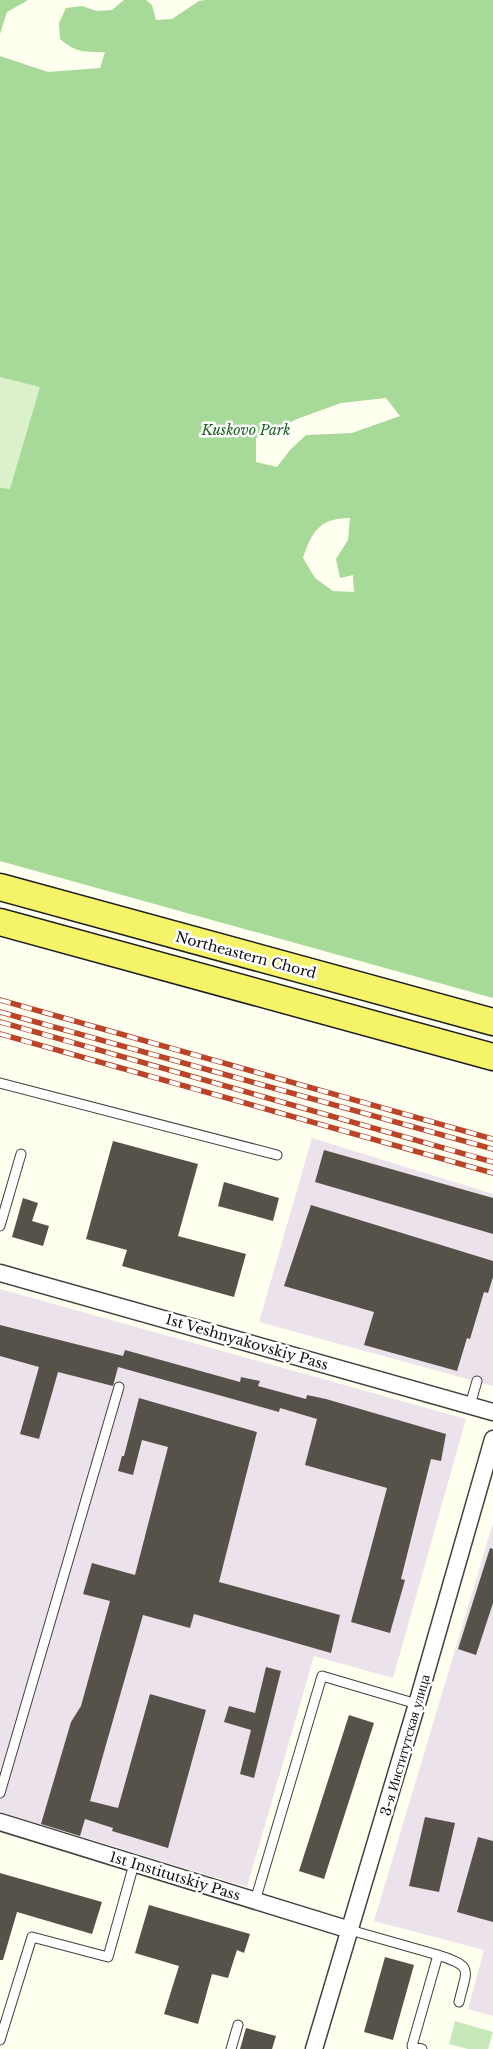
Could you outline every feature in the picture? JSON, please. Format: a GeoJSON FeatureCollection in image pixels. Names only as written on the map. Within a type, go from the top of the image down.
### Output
{"type":"FeatureCollection","features":[{"type":"Feature","properties":{"kind":"main road","name":"Northeastern Chord"},"geometry":{"type":"LineString","coordinates":[[0,887],[493,1022]]}},
{"type":"Feature","properties":{"kind":"main road"},"geometry":{"type":"LineString","coordinates":[[0,922],[493,1057]]}},
{"type":"Feature","properties":{"kind":"street","name":"1st Veshnyakovskiy Pass"},"geometry":{"type":"LineString","coordinates":[[0,1273],[493,1412]]}},
{"type":"Feature","properties":{"kind":"street","name":"3-я Институтская улица"},"geometry":{"type":"LineString","coordinates":[[314,2049],[417,1704],[493,1439]]}},
{"type":"Feature","properties":{"kind":"street","name":"1st Institutskiy Pass"},"geometry":{"type":"LineString","coordinates":[[0,1822],[350,1930]]}},
{"type":"Feature","properties":{"kind":"lane"},"geometry":{"type":"LineString","coordinates":[[0,1083],[277,1155]]}},
{"type":"Feature","properties":{"kind":"lane"},"geometry":{"type":"LineString","coordinates":[[0,1226],[21,1154]]}},
{"type":"Feature","properties":{"kind":"lane"},"geometry":{"type":"LineString","coordinates":[[470,1405],[477,1382]]}},
{"type":"Feature","properties":{"kind":"lane"},"geometry":{"type":"LineString","coordinates":[[0,1792],[119,1387]]}},
{"type":"Feature","properties":{"kind":"lane"},"geometry":{"type":"LineString","coordinates":[[255,1901],[322,1676],[417,1704]]}},
{"type":"Feature","properties":{"kind":"lane"},"geometry":{"type":"LineString","coordinates":[[0,2040],[32,1937],[108,1958],[134,1864]]}},
{"type":"Feature","properties":{"kind":"lane"},"geometry":{"type":"LineString","coordinates":[[350,1930],[460,1962],[466,1972],[460,2002]]}},
{"type":"Feature","properties":{"kind":"lane"},"geometry":{"type":"LineString","coordinates":[[422,2049],[411,2048],[438,1955]]}},
{"type":"Feature","properties":{"kind":"lane"},"geometry":{"type":"LineString","coordinates":[[231,2049],[238,2025]]}},
{"type":"Feature","properties":{"kind":"shaded area"},"geometry":{"type":"Polygon","coordinates":[[[312,1138],[493,1194],[493,1386],[259,1322],[312,1138]]]}},
{"type":"Feature","properties":{"kind":"shaded area"},"geometry":{"type":"Polygon","coordinates":[[[0,1289],[466,1419],[393,1678],[314,1656],[247,1887],[0,1812],[0,1289]]]}},
{"type":"Feature","properties":{"kind":"shaded area"},"geometry":{"type":"Polygon","coordinates":[[[493,1523],[493,2016],[468,2009],[484,1950],[374,1921],[493,1523]]]}},
{"type":"Feature","properties":{"kind":"green space"},"geometry":{"type":"Polygon","coordinates":[[[0,0],[28,0],[7,12],[0,34],[0,0]]]}},
{"type":"Feature","properties":{"kind":"green space","name":"Kuskovo Park"},"geometry":{"type":"Polygon","coordinates":[[[124,0],[146,0],[152,5],[156,20],[172,19],[199,1],[205,0],[493,0],[493,998],[0,861],[0,56],[48,72],[100,68],[105,52],[86,52],[71,47],[60,39],[59,23],[66,8],[82,6],[97,11],[112,10],[124,0]],[[386,398],[341,403],[297,419],[256,438],[256,462],[277,467],[290,450],[306,435],[352,433],[400,416],[386,398]],[[350,518],[331,520],[319,528],[310,540],[303,558],[315,578],[333,591],[354,592],[353,575],[340,578],[336,559],[348,540],[350,518]]]}},
{"type":"Feature","properties":{"kind":"green space"},"geometry":{"type":"Polygon","coordinates":[[[0,377],[40,387],[10,489],[0,488],[0,377]]]}},
{"type":"Feature","properties":{"kind":"green space"},"geometry":{"type":"Polygon","coordinates":[[[455,2021],[493,2032],[488,2049],[468,2049],[449,2044],[455,2021]]]}},
{"type":"Feature","properties":{"kind":"building"},"geometry":{"type":"Polygon","coordinates":[[[113,1141],[198,1164],[178,1236],[246,1254],[234,1297],[122,1266],[127,1250],[86,1239],[113,1141]]]}},
{"type":"Feature","properties":{"kind":"building"},"geometry":{"type":"Polygon","coordinates":[[[324,1150],[493,1198],[493,1234],[315,1182],[324,1150]]]}},
{"type":"Feature","properties":{"kind":"building"},"geometry":{"type":"Polygon","coordinates":[[[224,1182],[279,1198],[273,1221],[218,1206],[224,1182]]]}},
{"type":"Feature","properties":{"kind":"building"},"geometry":{"type":"Polygon","coordinates":[[[23,1198],[38,1203],[32,1221],[49,1226],[43,1246],[12,1237],[23,1198]]]}},
{"type":"Feature","properties":{"kind":"building"},"geometry":{"type":"Polygon","coordinates":[[[311,1205],[493,1261],[493,1277],[488,1293],[484,1292],[470,1339],[467,1338],[457,1371],[364,1345],[374,1312],[284,1286],[311,1205]]]}},
{"type":"Feature","properties":{"kind":"building"},"geometry":{"type":"Polygon","coordinates":[[[0,1325],[123,1356],[125,1350],[240,1382],[241,1377],[260,1381],[258,1386],[306,1399],[307,1395],[326,1399],[446,1434],[441,1461],[431,1459],[401,1579],[405,1580],[390,1633],[351,1622],[387,1488],[305,1465],[317,1419],[280,1408],[279,1412],[118,1367],[113,1386],[58,1372],[39,1439],[20,1434],[39,1367],[0,1356],[0,1325]]]}},
{"type":"Feature","properties":{"kind":"building"},"geometry":{"type":"Polygon","coordinates":[[[139,1398],[257,1432],[219,1582],[340,1615],[331,1653],[194,1614],[190,1628],[143,1615],[90,1801],[118,1808],[150,1694],[206,1710],[168,1848],[112,1831],[113,1828],[85,1819],[80,1836],[41,1824],[71,1722],[81,1706],[110,1601],[83,1594],[92,1563],[135,1575],[168,1447],[142,1440],[133,1475],[118,1471],[122,1456],[124,1456],[139,1398]]]}},
{"type":"Feature","properties":{"kind":"building"},"geometry":{"type":"Polygon","coordinates":[[[490,1548],[493,1549],[493,1603],[476,1655],[458,1649],[490,1548]]]}},
{"type":"Feature","properties":{"kind":"building"},"geometry":{"type":"Polygon","coordinates":[[[266,1667],[281,1671],[254,1778],[240,1774],[251,1730],[224,1722],[229,1706],[255,1713],[266,1667]]]}},
{"type":"Feature","properties":{"kind":"building"},"geometry":{"type":"Polygon","coordinates":[[[349,1715],[374,1723],[324,1879],[299,1871],[349,1715]]]}},
{"type":"Feature","properties":{"kind":"building"},"geometry":{"type":"Polygon","coordinates":[[[425,1817],[455,1823],[439,1892],[409,1886],[425,1817]]]}},
{"type":"Feature","properties":{"kind":"building"},"geometry":{"type":"Polygon","coordinates":[[[478,1837],[493,1841],[493,1922],[457,1912],[478,1837]]]}},
{"type":"Feature","properties":{"kind":"building"},"geometry":{"type":"Polygon","coordinates":[[[0,1873],[102,1902],[92,1934],[17,1912],[3,1960],[0,1960],[0,1873]]]}},
{"type":"Feature","properties":{"kind":"building"},"geometry":{"type":"Polygon","coordinates":[[[149,1905],[250,1934],[244,1953],[237,1950],[228,1978],[212,1974],[198,2024],[164,2014],[179,1966],[135,1953],[149,1905]]]}},
{"type":"Feature","properties":{"kind":"building"},"geometry":{"type":"Polygon","coordinates":[[[385,1957],[414,1965],[393,2040],[364,2032],[385,1957]]]}},
{"type":"Feature","properties":{"kind":"building"},"geometry":{"type":"Polygon","coordinates":[[[246,2028],[276,2036],[272,2049],[240,2049],[246,2028]]]}},
{"type":"Feature","properties":{"kind":"railway"},"geometry":{"type":"LineString","coordinates":[[0,1000],[493,1139]]}},
{"type":"Feature","properties":{"kind":"railway"},"geometry":{"type":"LineString","coordinates":[[0,1012],[493,1149]]}},
{"type":"Feature","properties":{"kind":"railway"},"geometry":{"type":"LineString","coordinates":[[0,1022],[493,1162]]}},
{"type":"Feature","properties":{"kind":"railway"},"geometry":{"type":"LineString","coordinates":[[0,1034],[493,1173]]}}]}
